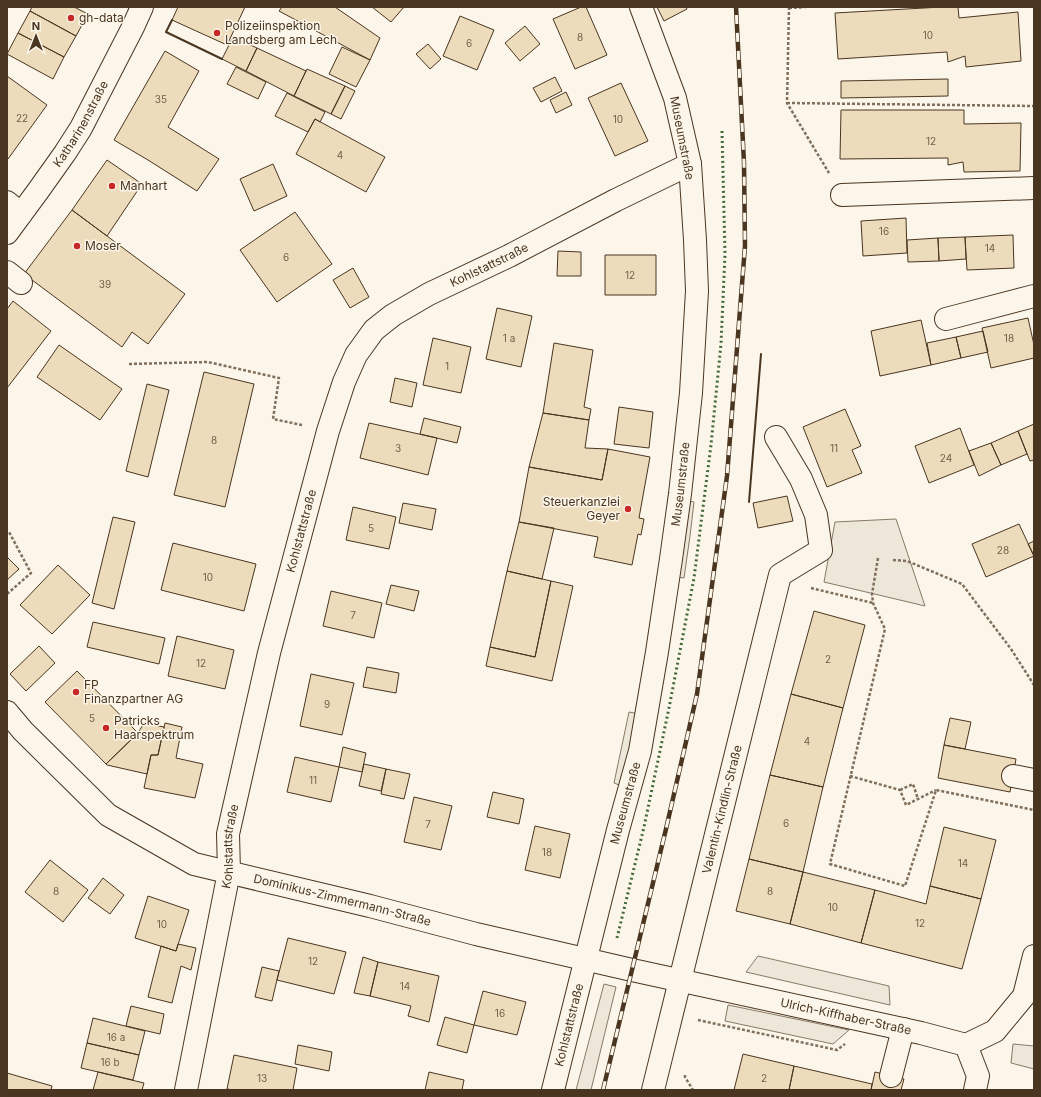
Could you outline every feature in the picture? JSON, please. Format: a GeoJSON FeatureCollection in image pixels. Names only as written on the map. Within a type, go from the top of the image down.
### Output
{"type":"FeatureCollection","features":[{"type":"Feature","properties":{"kind":"street","name":"Katharinenstraße"},"geometry":{"type":"LineString","coordinates":[[7,233],[14,208],[65,153],[81,128],[142,7]]}},
{"type":"Feature","properties":{"kind":"street","name":"Museumstraße"},"geometry":{"type":"LineString","coordinates":[[586,959],[618,830],[640,751],[659,637],[680,494],[691,393],[697,291],[690,164],[675,98],[641,7]]}},
{"type":"Feature","properties":{"kind":"street","name":"Kohlstattstraße"},"geometry":{"type":"LineString","coordinates":[[186,1090],[229,872],[228,834],[269,653],[328,431],[344,382],[356,355],[374,330],[392,315],[429,294],[509,256],[616,200],[690,164]]}},
{"type":"Feature","properties":{"kind":"street"},"geometry":{"type":"LineString","coordinates":[[842,195],[1034,188]]}},
{"type":"Feature","properties":{"kind":"street"},"geometry":{"type":"LineString","coordinates":[[946,319],[1034,296]]}},
{"type":"Feature","properties":{"kind":"street"},"geometry":{"type":"LineString","coordinates":[[776,438],[801,479],[816,515],[821,550],[780,575],[779,580]]}},
{"type":"Feature","properties":{"kind":"street","name":"Valentin-Kindlin-Straße"},"geometry":{"type":"LineString","coordinates":[[653,1090],[779,580]]}},
{"type":"Feature","properties":{"kind":"street","name":"Dominikus-Zimmermann-Straße"},"geometry":{"type":"LineString","coordinates":[[7,712],[23,731],[108,815],[194,864],[680,981]]}},
{"type":"Feature","properties":{"kind":"street"},"geometry":{"type":"LineString","coordinates":[[1013,776],[1034,780]]}},
{"type":"Feature","properties":{"kind":"street"},"geometry":{"type":"LineString","coordinates":[[974,1090],[978,1076],[966,1045],[995,1031],[1024,996],[1034,956]]}},
{"type":"Feature","properties":{"kind":"street","name":"Kohlstattstraße"},"geometry":{"type":"LineString","coordinates":[[553,1090],[586,959]]}},
{"type":"Feature","properties":{"kind":"street","name":"Ulrich-Kiffhaber-Straße"},"geometry":{"type":"LineString","coordinates":[[680,981],[922,1033],[966,1045]]}},
{"type":"Feature","properties":{"kind":"street"},"geometry":{"type":"LineString","coordinates":[[891,1076],[903,1029]]}},
{"type":"Feature","properties":{"kind":"path"},"geometry":{"type":"LineString","coordinates":[[806,7],[789,7],[787,103],[842,195]]}},
{"type":"Feature","properties":{"kind":"path"},"geometry":{"type":"LineString","coordinates":[[787,103],[1034,106]]}},
{"type":"Feature","properties":{"kind":"path"},"geometry":{"type":"LineString","coordinates":[[129,364],[208,362],[280,378],[273,419],[328,431]]}},
{"type":"Feature","properties":{"kind":"path"},"geometry":{"type":"LineString","coordinates":[[7,594],[32,573],[9,532]]}},
{"type":"Feature","properties":{"kind":"path"},"geometry":{"type":"LineString","coordinates":[[878,558],[872,594],[873,603],[885,629],[830,864],[905,886],[936,790]]}},
{"type":"Feature","properties":{"kind":"path"},"geometry":{"type":"LineString","coordinates":[[893,560],[907,561],[962,584],[1011,649],[1034,685]]}},
{"type":"Feature","properties":{"kind":"path"},"geometry":{"type":"LineString","coordinates":[[779,580],[873,603]]}},
{"type":"Feature","properties":{"kind":"path"},"geometry":{"type":"LineString","coordinates":[[850,776],[900,790],[913,784],[918,799]]}},
{"type":"Feature","properties":{"kind":"path"},"geometry":{"type":"LineString","coordinates":[[900,790],[906,804],[936,790],[1034,810]]}},
{"type":"Feature","properties":{"kind":"path"},"geometry":{"type":"LineString","coordinates":[[672,1014],[837,1050],[849,1042]]}},
{"type":"Feature","properties":{"kind":"shaded area"},"geometry":{"type":"Polygon","coordinates":[[[683,500],[694,502],[684,578],[672,576],[683,500]]]}},
{"type":"Feature","properties":{"kind":"shaded area"},"geometry":{"type":"Polygon","coordinates":[[[896,519],[925,606],[824,582],[835,522],[896,519]]]}},
{"type":"Feature","properties":{"kind":"shaded area"},"geometry":{"type":"Polygon","coordinates":[[[629,712],[640,714],[624,787],[614,783],[629,712]]]}},
{"type":"Feature","properties":{"kind":"shaded area"},"geometry":{"type":"Polygon","coordinates":[[[758,956],[889,986],[890,1005],[746,972],[758,956]]]}},
{"type":"Feature","properties":{"kind":"shaded area"},"geometry":{"type":"Polygon","coordinates":[[[604,984],[616,987],[591,1090],[576,1090],[604,984]]]}},
{"type":"Feature","properties":{"kind":"shaded area"},"geometry":{"type":"Polygon","coordinates":[[[728,1005],[849,1030],[833,1044],[725,1021],[728,1005]]]}},
{"type":"Feature","properties":{"kind":"shaded area"},"geometry":{"type":"Polygon","coordinates":[[[1013,1044],[1034,1046],[1034,1069],[1011,1063],[1013,1044]]]}},
{"type":"Feature","properties":{"kind":"building"},"geometry":{"type":"Polygon","coordinates":[[[32,7],[74,7],[88,14],[76,36],[30,11],[32,7]]]}},
{"type":"Feature","properties":{"kind":"building","name":"Polizeiinspektion Landsberg am Lech"},"geometry":{"type":"Polygon","coordinates":[[[178,7],[245,7],[227,45],[172,20],[178,7]]]}},
{"type":"Feature","properties":{"kind":"building"},"geometry":{"type":"Polygon","coordinates":[[[282,7],[335,7],[380,38],[370,60],[279,11],[282,7]]]}},
{"type":"Feature","properties":{"kind":"building"},"geometry":{"type":"Polygon","coordinates":[[[372,7],[404,7],[391,22],[372,7]]]}},
{"type":"Feature","properties":{"kind":"building"},"geometry":{"type":"Polygon","coordinates":[[[581,7],[586,7],[607,55],[575,69],[553,19],[581,7]]]}},
{"type":"Feature","properties":{"kind":"building"},"geometry":{"type":"Polygon","coordinates":[[[657,7],[686,7],[687,9],[664,21],[657,7]]]}},
{"type":"Feature","properties":{"kind":"building"},"geometry":{"type":"Polygon","coordinates":[[[958,7],[959,18],[1018,12],[1021,61],[966,67],[965,56],[948,62],[947,52],[838,59],[835,13],[958,7]]]}},
{"type":"Feature","properties":{"kind":"building"},"geometry":{"type":"Polygon","coordinates":[[[30,11],[76,36],[64,57],[18,33],[30,11]]]}},
{"type":"Feature","properties":{"kind":"building"},"geometry":{"type":"Polygon","coordinates":[[[460,16],[494,30],[477,70],[443,56],[460,16]]]}},
{"type":"Feature","properties":{"kind":"building"},"geometry":{"type":"Polygon","coordinates":[[[525,26],[540,44],[520,61],[505,43],[525,26]]]}},
{"type":"Feature","properties":{"kind":"building"},"geometry":{"type":"Polygon","coordinates":[[[18,33],[64,57],[53,79],[7,54],[18,33]]]}},
{"type":"Feature","properties":{"kind":"building"},"geometry":{"type":"Polygon","coordinates":[[[233,37],[257,48],[246,71],[222,59],[233,37]]]}},
{"type":"Feature","properties":{"kind":"building"},"geometry":{"type":"Polygon","coordinates":[[[428,44],[441,59],[430,69],[416,54],[428,44]]]}},
{"type":"Feature","properties":{"kind":"building"},"geometry":{"type":"Polygon","coordinates":[[[342,47],[370,60],[356,87],[329,74],[342,47]]]}},
{"type":"Feature","properties":{"kind":"building"},"geometry":{"type":"Polygon","coordinates":[[[257,48],[306,71],[294,96],[246,71],[257,48]]]}},
{"type":"Feature","properties":{"kind":"building"},"geometry":{"type":"Polygon","coordinates":[[[165,51],[199,71],[168,127],[219,159],[197,191],[114,140],[165,51]]]}},
{"type":"Feature","properties":{"kind":"building"},"geometry":{"type":"Polygon","coordinates":[[[236,67],[266,82],[258,99],[227,84],[236,67]]]}},
{"type":"Feature","properties":{"kind":"building"},"geometry":{"type":"Polygon","coordinates":[[[307,69],[345,86],[331,114],[294,96],[307,69]]]}},
{"type":"Feature","properties":{"kind":"building"},"geometry":{"type":"Polygon","coordinates":[[[7,76],[47,105],[8,159],[7,157],[7,76]]]}},
{"type":"Feature","properties":{"kind":"building"},"geometry":{"type":"Polygon","coordinates":[[[555,77],[562,91],[541,102],[533,88],[555,77]]]}},
{"type":"Feature","properties":{"kind":"building"},"geometry":{"type":"Polygon","coordinates":[[[948,79],[948,96],[841,98],[841,81],[948,79]]]}},
{"type":"Feature","properties":{"kind":"building"},"geometry":{"type":"Polygon","coordinates":[[[621,83],[648,141],[615,156],[588,98],[621,83]]]}},
{"type":"Feature","properties":{"kind":"building"},"geometry":{"type":"Polygon","coordinates":[[[345,86],[355,91],[341,119],[331,114],[345,86]]]}},
{"type":"Feature","properties":{"kind":"building"},"geometry":{"type":"Polygon","coordinates":[[[566,92],[572,105],[556,113],[550,100],[566,92]]]}},
{"type":"Feature","properties":{"kind":"building"},"geometry":{"type":"Polygon","coordinates":[[[287,93],[325,112],[320,122],[315,119],[308,132],[275,116],[287,93]]]}},
{"type":"Feature","properties":{"kind":"building"},"geometry":{"type":"Polygon","coordinates":[[[841,110],[964,110],[964,124],[1021,123],[1020,171],[964,172],[963,162],[948,165],[948,158],[840,159],[841,110]]]}},
{"type":"Feature","properties":{"kind":"building"},"geometry":{"type":"Polygon","coordinates":[[[315,119],[385,157],[366,192],[296,154],[315,119]]]}},
{"type":"Feature","properties":{"kind":"building"},"geometry":{"type":"Polygon","coordinates":[[[107,160],[142,184],[107,236],[72,210],[107,160]]]}},
{"type":"Feature","properties":{"kind":"building"},"geometry":{"type":"Polygon","coordinates":[[[273,164],[287,196],[254,211],[240,179],[273,164]]]}},
{"type":"Feature","properties":{"kind":"building"},"geometry":{"type":"Polygon","coordinates":[[[72,210],[185,294],[148,344],[132,332],[122,347],[24,274],[72,210]]]}},
{"type":"Feature","properties":{"kind":"building"},"geometry":{"type":"Polygon","coordinates":[[[295,212],[332,264],[277,302],[240,250],[295,212]]]}},
{"type":"Feature","properties":{"kind":"building"},"geometry":{"type":"Polygon","coordinates":[[[906,218],[907,253],[863,256],[861,221],[906,218]]]}},
{"type":"Feature","properties":{"kind":"building"},"geometry":{"type":"Polygon","coordinates":[[[1013,235],[1014,268],[967,270],[965,237],[1013,235]]]}},
{"type":"Feature","properties":{"kind":"building"},"geometry":{"type":"Polygon","coordinates":[[[965,237],[966,259],[939,261],[938,238],[965,237]]]}},
{"type":"Feature","properties":{"kind":"building"},"geometry":{"type":"Polygon","coordinates":[[[938,238],[939,261],[908,262],[907,240],[938,238]]]}},
{"type":"Feature","properties":{"kind":"building"},"geometry":{"type":"Polygon","coordinates":[[[558,251],[581,252],[581,276],[557,276],[558,251]]]}},
{"type":"Feature","properties":{"kind":"building"},"geometry":{"type":"Polygon","coordinates":[[[605,255],[656,255],[656,295],[605,295],[605,255]]]}},
{"type":"Feature","properties":{"kind":"building"},"geometry":{"type":"Polygon","coordinates":[[[353,268],[369,297],[350,308],[333,280],[353,268]]]}},
{"type":"Feature","properties":{"kind":"building"},"geometry":{"type":"Polygon","coordinates":[[[13,301],[51,331],[7,388],[7,309],[13,301]]]}},
{"type":"Feature","properties":{"kind":"building"},"geometry":{"type":"Polygon","coordinates":[[[497,308],[532,316],[521,367],[486,359],[497,308]]]}},
{"type":"Feature","properties":{"kind":"building"},"geometry":{"type":"Polygon","coordinates":[[[1028,318],[1034,345],[1034,358],[991,368],[982,328],[1028,318]]]}},
{"type":"Feature","properties":{"kind":"building"},"geometry":{"type":"Polygon","coordinates":[[[921,320],[931,365],[880,376],[871,331],[921,320]]]}},
{"type":"Feature","properties":{"kind":"building"},"geometry":{"type":"Polygon","coordinates":[[[983,331],[988,352],[961,358],[956,337],[983,331]]]}},
{"type":"Feature","properties":{"kind":"building"},"geometry":{"type":"Polygon","coordinates":[[[956,337],[961,358],[931,365],[927,343],[956,337]]]}},
{"type":"Feature","properties":{"kind":"building"},"geometry":{"type":"Polygon","coordinates":[[[433,338],[471,347],[461,393],[423,385],[433,338]]]}},
{"type":"Feature","properties":{"kind":"building"},"geometry":{"type":"Polygon","coordinates":[[[554,343],[593,350],[584,407],[591,409],[589,420],[543,413],[554,343]]]}},
{"type":"Feature","properties":{"kind":"building"},"geometry":{"type":"Polygon","coordinates":[[[59,345],[122,389],[100,420],[37,377],[59,345]]]}},
{"type":"Feature","properties":{"kind":"building"},"geometry":{"type":"Polygon","coordinates":[[[204,372],[254,384],[225,507],[174,495],[204,372]]]}},
{"type":"Feature","properties":{"kind":"building"},"geometry":{"type":"Polygon","coordinates":[[[395,378],[417,383],[412,407],[390,402],[395,378]]]}},
{"type":"Feature","properties":{"kind":"building"},"geometry":{"type":"Polygon","coordinates":[[[147,384],[169,390],[148,477],[126,471],[147,384]]]}},
{"type":"Feature","properties":{"kind":"building"},"geometry":{"type":"Polygon","coordinates":[[[619,407],[653,412],[649,448],[614,444],[619,407]]]}},
{"type":"Feature","properties":{"kind":"building"},"geometry":{"type":"Polygon","coordinates":[[[845,409],[861,446],[852,450],[862,473],[827,487],[803,427],[845,409]]]}},
{"type":"Feature","properties":{"kind":"building"},"geometry":{"type":"Polygon","coordinates":[[[543,413],[589,420],[585,448],[608,449],[602,480],[529,467],[543,413]]]}},
{"type":"Feature","properties":{"kind":"building"},"geometry":{"type":"Polygon","coordinates":[[[424,418],[461,427],[457,443],[420,434],[424,418]]]}},
{"type":"Feature","properties":{"kind":"building"},"geometry":{"type":"Polygon","coordinates":[[[369,423],[437,438],[428,475],[360,458],[369,423]]]}},
{"type":"Feature","properties":{"kind":"building"},"geometry":{"type":"Polygon","coordinates":[[[1034,424],[1034,460],[1030,461],[1018,431],[1034,424]]]}},
{"type":"Feature","properties":{"kind":"building"},"geometry":{"type":"Polygon","coordinates":[[[960,428],[974,465],[929,483],[915,446],[960,428]]]}},
{"type":"Feature","properties":{"kind":"building"},"geometry":{"type":"Polygon","coordinates":[[[1018,431],[1027,454],[1001,465],[991,443],[1018,431]]]}},
{"type":"Feature","properties":{"kind":"building"},"geometry":{"type":"Polygon","coordinates":[[[991,443],[1001,465],[979,476],[969,451],[991,443]]]}},
{"type":"Feature","properties":{"kind":"building"},"geometry":{"type":"Polygon","coordinates":[[[608,449],[650,457],[639,518],[644,519],[641,535],[638,534],[632,565],[594,557],[598,537],[519,522],[529,467],[602,480],[608,449]]]}},
{"type":"Feature","properties":{"kind":"building"},"geometry":{"type":"Polygon","coordinates":[[[787,496],[793,521],[758,528],[753,503],[787,496]]]}},
{"type":"Feature","properties":{"kind":"building"},"geometry":{"type":"Polygon","coordinates":[[[403,503],[436,509],[432,530],[399,523],[403,503]]]}},
{"type":"Feature","properties":{"kind":"building"},"geometry":{"type":"Polygon","coordinates":[[[353,507],[396,517],[389,549],[346,540],[353,507]]]}},
{"type":"Feature","properties":{"kind":"building"},"geometry":{"type":"Polygon","coordinates":[[[113,517],[135,522],[114,609],[92,603],[113,517]]]}},
{"type":"Feature","properties":{"kind":"building"},"geometry":{"type":"Polygon","coordinates":[[[519,522],[554,528],[542,579],[507,571],[519,522]]]}},
{"type":"Feature","properties":{"kind":"building"},"geometry":{"type":"Polygon","coordinates":[[[1019,524],[1034,556],[986,577],[972,544],[1019,524]]]}},
{"type":"Feature","properties":{"kind":"building"},"geometry":{"type":"Polygon","coordinates":[[[1034,541],[1034,556],[1028,544],[1034,541]]]}},
{"type":"Feature","properties":{"kind":"building"},"geometry":{"type":"Polygon","coordinates":[[[173,543],[256,564],[244,611],[161,590],[173,543]]]}},
{"type":"Feature","properties":{"kind":"building"},"geometry":{"type":"Polygon","coordinates":[[[7,557],[19,569],[7,580],[7,557]]]}},
{"type":"Feature","properties":{"kind":"building"},"geometry":{"type":"Polygon","coordinates":[[[58,565],[90,595],[52,634],[20,605],[58,565]]]}},
{"type":"Feature","properties":{"kind":"building"},"geometry":{"type":"Polygon","coordinates":[[[507,571],[551,581],[535,657],[490,647],[507,571]]]}},
{"type":"Feature","properties":{"kind":"building"},"geometry":{"type":"Polygon","coordinates":[[[551,581],[573,586],[552,681],[486,666],[490,647],[535,657],[551,581]]]}},
{"type":"Feature","properties":{"kind":"building"},"geometry":{"type":"Polygon","coordinates":[[[391,585],[419,591],[414,611],[386,604],[391,585]]]}},
{"type":"Feature","properties":{"kind":"building"},"geometry":{"type":"Polygon","coordinates":[[[331,591],[382,603],[374,638],[323,626],[331,591]]]}},
{"type":"Feature","properties":{"kind":"building"},"geometry":{"type":"Polygon","coordinates":[[[814,611],[865,625],[843,708],[791,694],[814,611]]]}},
{"type":"Feature","properties":{"kind":"building"},"geometry":{"type":"Polygon","coordinates":[[[93,622],[165,638],[159,664],[87,647],[93,622]]]}},
{"type":"Feature","properties":{"kind":"building"},"geometry":{"type":"Polygon","coordinates":[[[177,636],[234,650],[225,689],[168,676],[177,636]]]}},
{"type":"Feature","properties":{"kind":"building"},"geometry":{"type":"Polygon","coordinates":[[[39,646],[55,663],[26,691],[10,674],[39,646]]]}},
{"type":"Feature","properties":{"kind":"building"},"geometry":{"type":"Polygon","coordinates":[[[367,667],[399,673],[396,693],[363,687],[367,667]]]}},
{"type":"Feature","properties":{"kind":"building"},"geometry":{"type":"Polygon","coordinates":[[[77,671],[138,733],[106,764],[45,702],[77,671]]]}},
{"type":"Feature","properties":{"kind":"building"},"geometry":{"type":"Polygon","coordinates":[[[311,674],[354,683],[342,735],[300,726],[311,674]]]}},
{"type":"Feature","properties":{"kind":"building"},"geometry":{"type":"Polygon","coordinates":[[[791,694],[843,708],[823,787],[770,775],[791,694]]]}},
{"type":"Feature","properties":{"kind":"building"},"geometry":{"type":"Polygon","coordinates":[[[950,718],[971,722],[965,749],[944,745],[950,718]]]}},
{"type":"Feature","properties":{"kind":"building"},"geometry":{"type":"Polygon","coordinates":[[[144,723],[164,727],[158,755],[151,755],[147,774],[107,765],[106,764],[138,733],[144,723]]]}},
{"type":"Feature","properties":{"kind":"building"},"geometry":{"type":"Polygon","coordinates":[[[165,723],[182,727],[176,758],[203,764],[195,798],[144,788],[151,755],[158,755],[165,723]]]}},
{"type":"Feature","properties":{"kind":"building"},"geometry":{"type":"Polygon","coordinates":[[[944,745],[1016,759],[1010,792],[938,778],[944,745]]]}},
{"type":"Feature","properties":{"kind":"building"},"geometry":{"type":"Polygon","coordinates":[[[343,747],[366,753],[362,772],[339,767],[343,747]]]}},
{"type":"Feature","properties":{"kind":"building"},"geometry":{"type":"Polygon","coordinates":[[[295,757],[339,767],[331,802],[287,792],[295,757]]]}},
{"type":"Feature","properties":{"kind":"building"},"geometry":{"type":"Polygon","coordinates":[[[364,764],[386,769],[381,791],[359,786],[364,764]]]}},
{"type":"Feature","properties":{"kind":"building"},"geometry":{"type":"Polygon","coordinates":[[[386,769],[410,774],[404,799],[381,794],[386,769]]]}},
{"type":"Feature","properties":{"kind":"building"},"geometry":{"type":"Polygon","coordinates":[[[770,775],[823,787],[803,872],[749,859],[770,775]]]}},
{"type":"Feature","properties":{"kind":"building"},"geometry":{"type":"Polygon","coordinates":[[[493,792],[524,799],[519,824],[487,817],[493,792]]]}},
{"type":"Feature","properties":{"kind":"building"},"geometry":{"type":"Polygon","coordinates":[[[414,797],[452,806],[441,850],[404,842],[414,797]]]}},
{"type":"Feature","properties":{"kind":"building"},"geometry":{"type":"Polygon","coordinates":[[[535,826],[570,834],[560,878],[525,870],[535,826]]]}},
{"type":"Feature","properties":{"kind":"building"},"geometry":{"type":"Polygon","coordinates":[[[944,827],[996,840],[981,899],[930,886],[944,827]]]}},
{"type":"Feature","properties":{"kind":"building"},"geometry":{"type":"Polygon","coordinates":[[[749,859],[803,872],[790,924],[736,911],[749,859]]]}},
{"type":"Feature","properties":{"kind":"building"},"geometry":{"type":"Polygon","coordinates":[[[50,860],[88,890],[63,922],[25,892],[50,860]]]}},
{"type":"Feature","properties":{"kind":"building"},"geometry":{"type":"Polygon","coordinates":[[[803,872],[875,890],[861,943],[790,924],[803,872]]]}},
{"type":"Feature","properties":{"kind":"building"},"geometry":{"type":"Polygon","coordinates":[[[103,878],[124,895],[110,914],[88,898],[103,878]]]}},
{"type":"Feature","properties":{"kind":"building"},"geometry":{"type":"Polygon","coordinates":[[[930,886],[981,899],[962,969],[861,943],[875,890],[926,904],[930,886]]]}},
{"type":"Feature","properties":{"kind":"building"},"geometry":{"type":"Polygon","coordinates":[[[148,896],[189,910],[176,951],[135,938],[148,896]]]}},
{"type":"Feature","properties":{"kind":"building"},"geometry":{"type":"Polygon","coordinates":[[[288,938],[346,952],[334,994],[277,980],[288,938]]]}},
{"type":"Feature","properties":{"kind":"building"},"geometry":{"type":"Polygon","coordinates":[[[178,944],[196,948],[191,970],[181,966],[172,1003],[148,997],[161,946],[176,951],[178,944]]]}},
{"type":"Feature","properties":{"kind":"building"},"geometry":{"type":"Polygon","coordinates":[[[363,957],[378,962],[370,996],[354,993],[363,957]]]}},
{"type":"Feature","properties":{"kind":"building"},"geometry":{"type":"Polygon","coordinates":[[[378,962],[439,976],[429,1022],[408,1016],[411,1006],[370,996],[378,962]]]}},
{"type":"Feature","properties":{"kind":"building"},"geometry":{"type":"Polygon","coordinates":[[[262,967],[279,971],[272,1001],[255,997],[262,967]]]}},
{"type":"Feature","properties":{"kind":"building"},"geometry":{"type":"Polygon","coordinates":[[[483,991],[526,1002],[517,1035],[474,1025],[483,991]]]}},
{"type":"Feature","properties":{"kind":"building"},"geometry":{"type":"Polygon","coordinates":[[[131,1006],[164,1014],[160,1034],[126,1026],[131,1006]]]}},
{"type":"Feature","properties":{"kind":"building"},"geometry":{"type":"Polygon","coordinates":[[[445,1017],[474,1025],[467,1053],[437,1045],[445,1017]]]}},
{"type":"Feature","properties":{"kind":"building"},"geometry":{"type":"Polygon","coordinates":[[[93,1018],[145,1031],[139,1055],[87,1043],[93,1018]]]}},
{"type":"Feature","properties":{"kind":"building"},"geometry":{"type":"Polygon","coordinates":[[[87,1043],[139,1055],[133,1080],[81,1068],[87,1043]]]}},
{"type":"Feature","properties":{"kind":"building"},"geometry":{"type":"Polygon","coordinates":[[[298,1045],[332,1052],[329,1071],[295,1064],[298,1045]]]}},
{"type":"Feature","properties":{"kind":"building"},"geometry":{"type":"Polygon","coordinates":[[[743,1054],[794,1066],[789,1090],[734,1090],[743,1054]]]}},
{"type":"Feature","properties":{"kind":"building"},"geometry":{"type":"Polygon","coordinates":[[[234,1055],[297,1068],[293,1090],[227,1089],[234,1055]]]}},
{"type":"Feature","properties":{"kind":"building"},"geometry":{"type":"Polygon","coordinates":[[[794,1066],[872,1084],[871,1090],[789,1090],[794,1066]]]}},
{"type":"Feature","properties":{"kind":"building"},"geometry":{"type":"Polygon","coordinates":[[[98,1072],[144,1083],[142,1090],[93,1090],[98,1072]]]}},
{"type":"Feature","properties":{"kind":"building"},"geometry":{"type":"Polygon","coordinates":[[[429,1072],[464,1080],[462,1090],[425,1090],[429,1072]]]}},
{"type":"Feature","properties":{"kind":"building"},"geometry":{"type":"Polygon","coordinates":[[[875,1072],[904,1079],[901,1090],[871,1090],[875,1072]]]}},
{"type":"Feature","properties":{"kind":"building"},"geometry":{"type":"Polygon","coordinates":[[[7,1073],[52,1086],[51,1090],[7,1090],[7,1073]]]}},
{"type":"Feature","properties":{"kind":"railway"},"geometry":{"type":"LineString","coordinates":[[603,1090],[697,694],[727,476],[745,246],[744,163],[736,7]]}},
{"type":"Feature","properties":{"kind":"hedge"},"geometry":{"type":"LineString","coordinates":[[617,938],[644,827],[694,578],[711,445],[721,344],[725,254],[722,131]]}},
{"type":"Feature","properties":{"kind":"wall"},"geometry":{"type":"LineString","coordinates":[[172,20],[166,32],[222,59]]}},
{"type":"Feature","properties":{"kind":"wall"},"geometry":{"type":"LineString","coordinates":[[749,502],[761,354]]}},
{"type":"Feature","properties":{"kind":"place","name":"gh-data"},"geometry":{"type":"Point","coordinates":[71,18]}},
{"type":"Feature","properties":{"kind":"place","name":"Polizeiinspektion Landsberg am Lech"},"geometry":{"type":"Point","coordinates":[217,33]}},
{"type":"Feature","properties":{"kind":"place","name":"Manhart"},"geometry":{"type":"Point","coordinates":[112,186]}},
{"type":"Feature","properties":{"kind":"place","name":"Moser"},"geometry":{"type":"Point","coordinates":[77,246]}},
{"type":"Feature","properties":{"kind":"place","name":"Steuerkanzlei Geyer"},"geometry":{"type":"Point","coordinates":[628,509]}},
{"type":"Feature","properties":{"kind":"place","name":"FP Finanzpartner AG"},"geometry":{"type":"Point","coordinates":[76,692]}},
{"type":"Feature","properties":{"kind":"place","name":"Patricks Haarspektrum"},"geometry":{"type":"Point","coordinates":[106,728]}}]}
